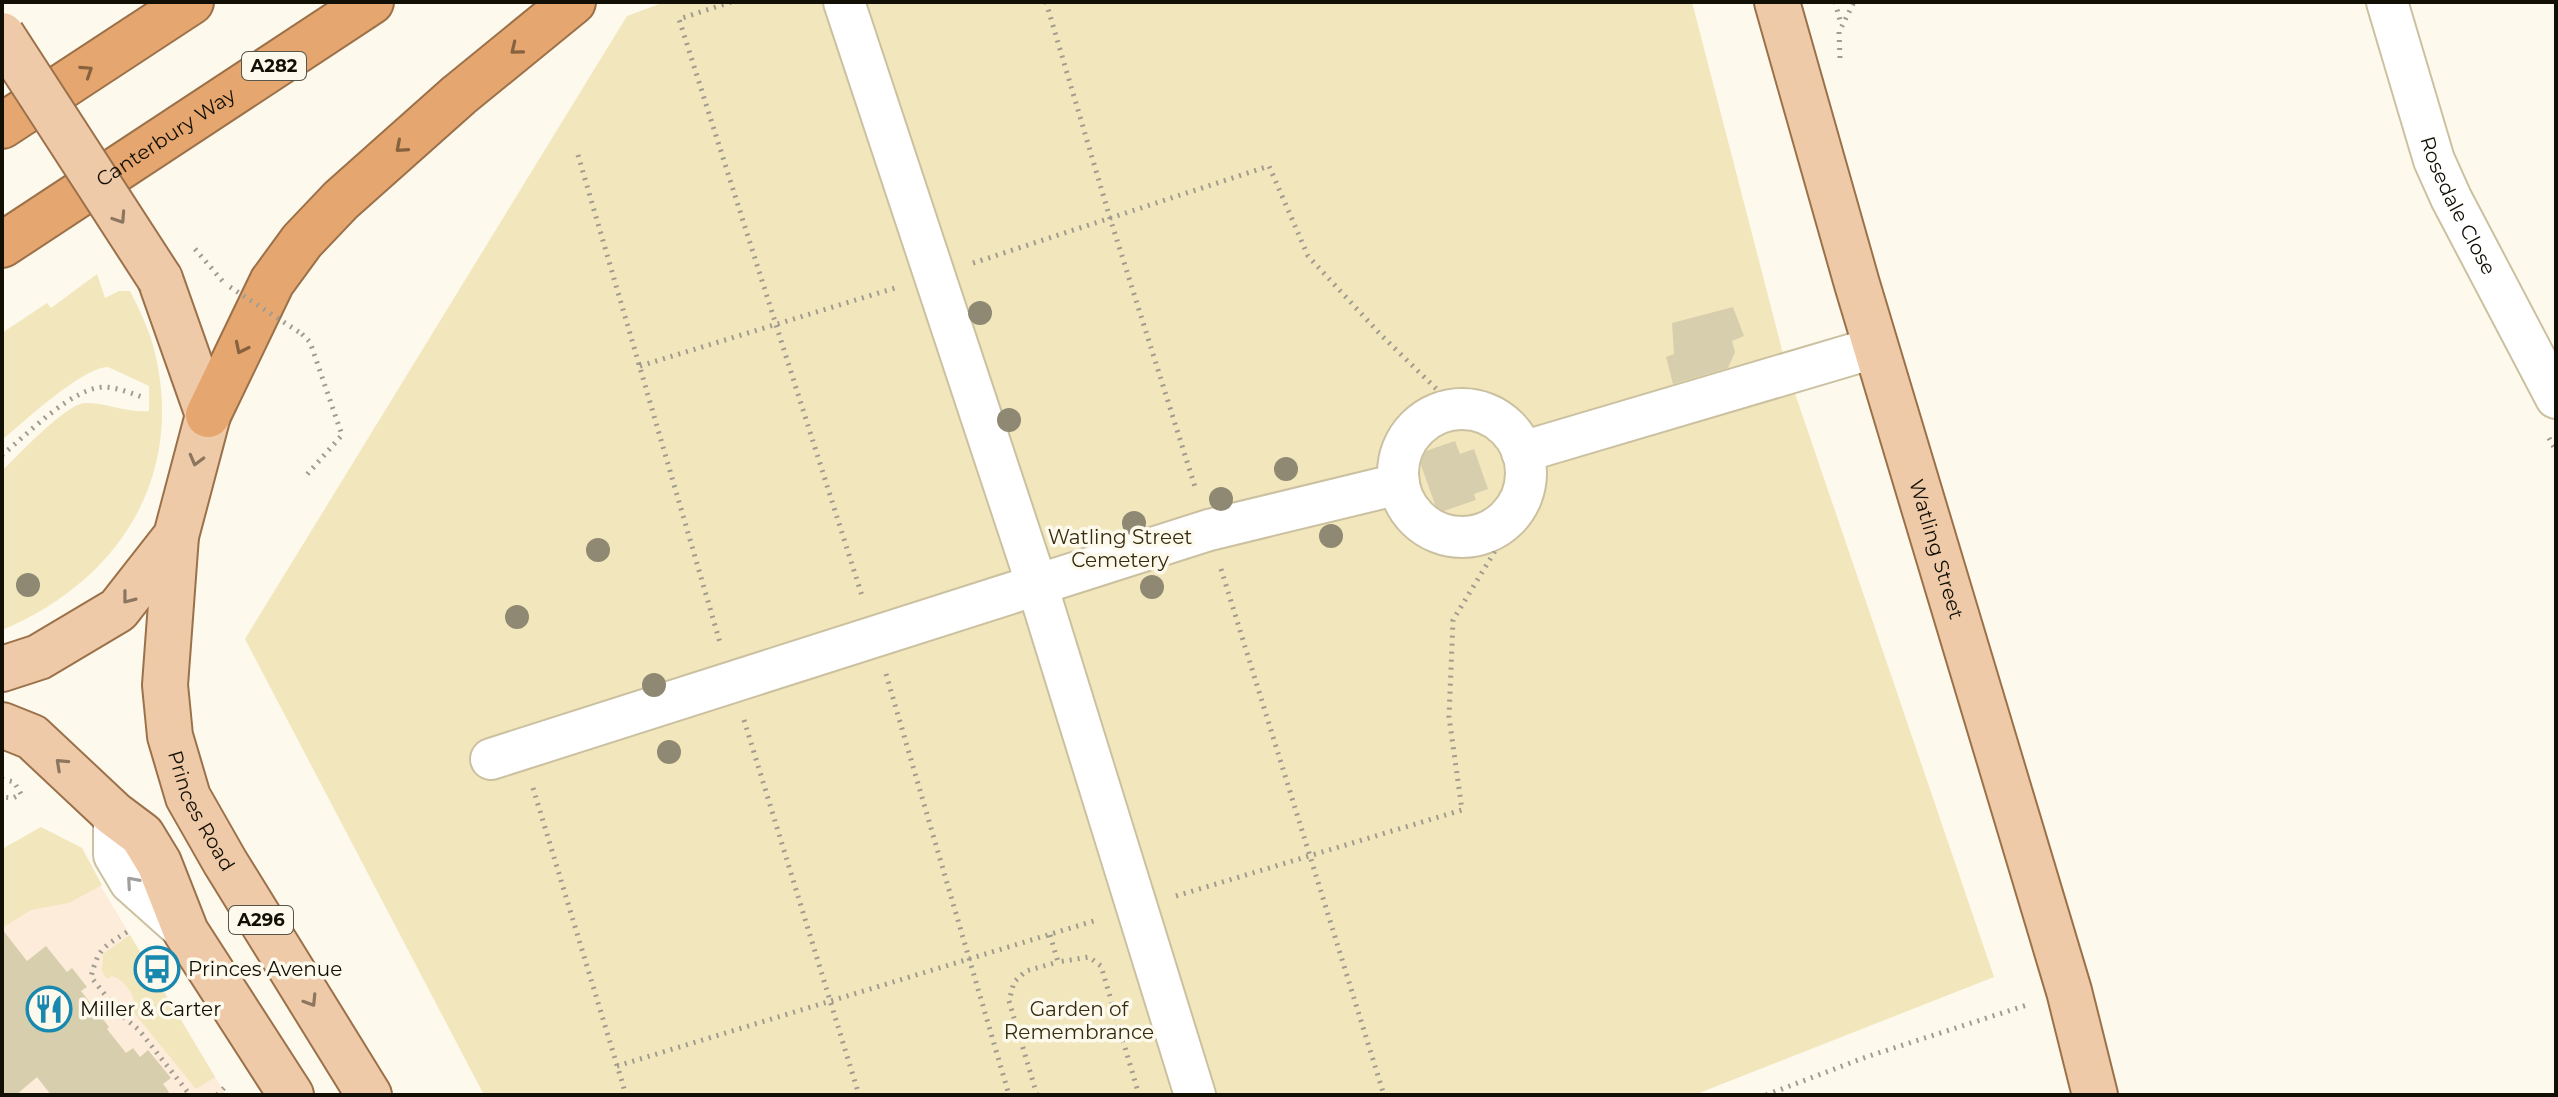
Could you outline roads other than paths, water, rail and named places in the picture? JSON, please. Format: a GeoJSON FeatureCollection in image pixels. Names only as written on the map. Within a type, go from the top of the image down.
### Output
{"type":"FeatureCollection","features":[{"type":"Feature","properties":{"kind":"highway"},"geometry":{"type":"LineString","coordinates":[[2,126],[191,2]]}},
{"type":"Feature","properties":{"kind":"highway","name":"Canterbury Way"},"geometry":{"type":"LineString","coordinates":[[2,245],[371,2]]}},
{"type":"Feature","properties":{"kind":"highway"},"geometry":{"type":"LineString","coordinates":[[208,415],[272,282],[302,241],[352,189],[459,95],[573,2]]}},
{"type":"Feature","properties":{"kind":"main road","name":"Watling Street"},"geometry":{"type":"LineString","coordinates":[[1777,2],[1857,284],[2069,991],[2095,1095]]}},
{"type":"Feature","properties":{"kind":"main road"},"geometry":{"type":"LineString","coordinates":[[2,35],[160,279],[208,415],[176,536],[118,610],[39,657],[2,669]]}},
{"type":"Feature","properties":{"kind":"main road","name":"Princes Road"},"geometry":{"type":"LineString","coordinates":[[176,536],[165,685],[170,736],[188,797],[369,1095]]}},
{"type":"Feature","properties":{"kind":"main road"},"geometry":{"type":"LineString","coordinates":[[2,725],[32,737],[114,814],[142,835],[159,863],[186,932],[265,1089]]}},
{"type":"Feature","properties":{"kind":"street"},"geometry":{"type":"LineString","coordinates":[[844,2],[1037,585],[1195,1095]]}},
{"type":"Feature","properties":{"kind":"street","name":"Rosedale Close"},"geometry":{"type":"LineString","coordinates":[[2387,2],[2434,160],[2556,398]]}},
{"type":"Feature","properties":{"kind":"street"},"geometry":{"type":"LineString","coordinates":[[1522,452],[1877,347]]}},
{"type":"Feature","properties":{"kind":"street"},"geometry":{"type":"LineString","coordinates":[[1457,409],[1479,411],[1499,421],[1514,437],[1522,452],[1526,475],[1520,502],[1501,525],[1483,534],[1453,537],[1425,526],[1411,512],[1401,494],[1399,463],[1405,443],[1418,426],[1437,415],[1457,409]]}},
{"type":"Feature","properties":{"kind":"street"},"geometry":{"type":"LineString","coordinates":[[506,754],[1209,530],[1399,484]]}},
{"type":"Feature","properties":{"kind":"place","name":"Princes Avenue"},"geometry":{"type":"Point","coordinates":[157,969]}},
{"type":"Feature","properties":{"kind":"place","name":"Miller & Carter"},"geometry":{"type":"Point","coordinates":[49,1009]}},
{"type":"Feature","properties":{"kind":"park label","name":"Watling Street Cemetery"},"geometry":{"type":"Point","coordinates":[1120,548]}},
{"type":"Feature","properties":{"kind":"park label","name":"Garden of Remembrance"},"geometry":{"type":"Point","coordinates":[1079,1020]}}]}
